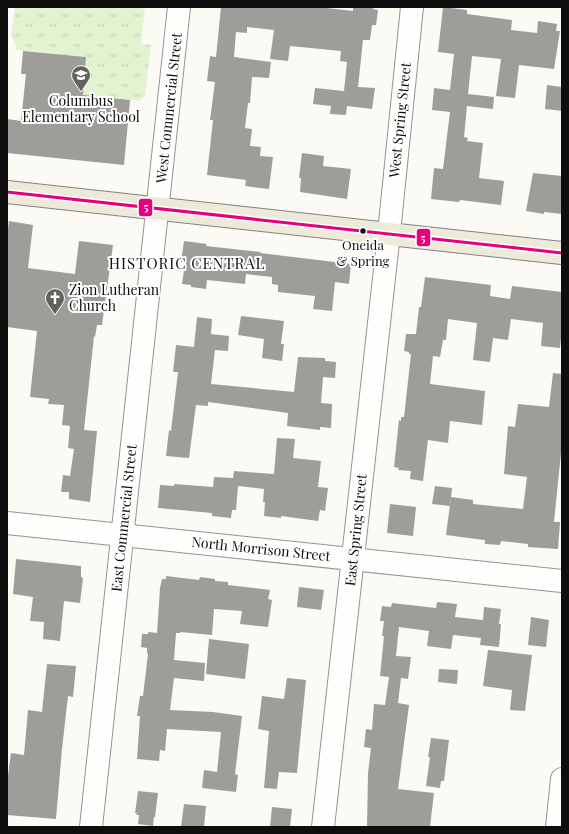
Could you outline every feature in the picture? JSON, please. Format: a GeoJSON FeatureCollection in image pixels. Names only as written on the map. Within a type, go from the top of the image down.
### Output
{"type":"FeatureCollection","features":[{"type":"Feature","properties":{"kind":"main road"},"geometry":{"type":"LineString","coordinates":[[7,192],[562,253]]}},
{"type":"Feature","properties":{"kind":"street","name":"West Commercial Street"},"geometry":{"type":"LineString","coordinates":[[158,208],[179,7]]}},
{"type":"Feature","properties":{"kind":"street","name":"West Spring Street"},"geometry":{"type":"LineString","coordinates":[[389,234],[412,7]]}},
{"type":"Feature","properties":{"kind":"street","name":"East Commercial Street"},"geometry":{"type":"LineString","coordinates":[[91,827],[158,208]]}},
{"type":"Feature","properties":{"kind":"street","name":"East Spring Street"},"geometry":{"type":"LineString","coordinates":[[323,827],[389,234]]}},
{"type":"Feature","properties":{"kind":"street","name":"North Morrison Street"},"geometry":{"type":"LineString","coordinates":[[7,523],[562,581]]}},
{"type":"Feature","properties":{"kind":"street"},"geometry":{"type":"LineString","coordinates":[[559,824],[562,779]]}},
{"type":"Feature","properties":{"kind":"green space"},"geometry":{"type":"Polygon","coordinates":[[[15,7],[145,7],[141,44],[151,45],[145,96],[139,101],[104,97],[82,99],[86,57],[15,50],[16,45],[11,36],[15,7]]]}},
{"type":"Feature","properties":{"kind":"building"},"geometry":{"type":"Polygon","coordinates":[[[221,7],[318,7],[353,11],[353,7],[373,7],[373,9],[378,10],[376,25],[372,25],[370,40],[363,40],[358,87],[375,88],[372,109],[347,106],[346,115],[330,114],[331,106],[313,104],[315,88],[344,91],[347,62],[340,61],[341,51],[290,46],[288,61],[270,59],[274,30],[247,27],[247,33],[236,32],[234,57],[271,62],[269,78],[252,77],[250,103],[248,103],[245,128],[252,129],[250,146],[261,147],[260,156],[273,157],[269,189],[245,186],[246,180],[207,175],[213,120],[210,120],[215,82],[207,81],[210,56],[216,57],[221,7]]]}},
{"type":"Feature","properties":{"kind":"building"},"geometry":{"type":"Polygon","coordinates":[[[443,7],[467,10],[467,14],[512,20],[511,30],[537,33],[538,21],[557,24],[556,31],[560,31],[554,69],[519,65],[515,98],[496,96],[501,59],[472,56],[468,94],[494,97],[493,109],[467,106],[464,137],[468,138],[467,141],[483,143],[479,178],[504,181],[501,205],[460,200],[459,202],[431,199],[434,168],[443,169],[450,112],[432,110],[434,88],[450,90],[454,54],[438,52],[443,7]]]}},
{"type":"Feature","properties":{"kind":"building"},"geometry":{"type":"Polygon","coordinates":[[[23,51],[86,57],[83,95],[130,100],[124,165],[7,153],[7,119],[21,121],[26,74],[21,74],[23,51]]]}},
{"type":"Feature","properties":{"kind":"building"},"geometry":{"type":"Polygon","coordinates":[[[547,85],[562,87],[562,111],[545,109],[547,85]]]}},
{"type":"Feature","properties":{"kind":"building"},"geometry":{"type":"Polygon","coordinates":[[[302,153],[324,156],[323,166],[351,169],[347,199],[300,192],[301,178],[299,178],[302,153]]]}},
{"type":"Feature","properties":{"kind":"building"},"geometry":{"type":"Polygon","coordinates":[[[533,173],[562,176],[562,214],[544,212],[544,214],[526,211],[533,173]]]}},
{"type":"Feature","properties":{"kind":"building","name":"Zion Lutheran Church"},"geometry":{"type":"Polygon","coordinates":[[[9,221],[33,225],[28,268],[75,274],[79,241],[113,245],[102,325],[97,325],[95,337],[94,336],[84,430],[97,431],[90,502],[69,499],[69,492],[61,492],[63,475],[70,476],[74,449],[68,448],[70,426],[62,425],[64,405],[48,404],[49,399],[30,397],[37,331],[7,327],[7,237],[9,221]]]}},
{"type":"Feature","properties":{"kind":"building"},"geometry":{"type":"Polygon","coordinates":[[[184,241],[207,244],[206,246],[351,264],[349,284],[335,282],[332,311],[313,309],[315,296],[278,292],[278,285],[272,284],[272,277],[246,274],[245,284],[207,280],[206,289],[191,287],[191,285],[182,284],[185,263],[181,262],[184,241]]]}},
{"type":"Feature","properties":{"kind":"building"},"geometry":{"type":"Polygon","coordinates":[[[425,277],[491,285],[490,296],[510,299],[512,286],[562,292],[562,329],[560,348],[541,346],[543,323],[511,319],[508,340],[493,338],[490,362],[473,360],[477,323],[448,319],[446,340],[443,340],[440,357],[433,356],[430,384],[485,391],[482,425],[450,421],[448,443],[428,440],[423,481],[410,479],[411,471],[398,470],[399,468],[394,467],[399,420],[401,421],[401,417],[404,417],[411,354],[404,351],[406,334],[416,334],[419,307],[421,307],[425,277]]]}},
{"type":"Feature","properties":{"kind":"building"},"geometry":{"type":"Polygon","coordinates":[[[241,316],[284,321],[281,344],[284,344],[282,361],[262,358],[264,339],[238,335],[241,316]]]}},
{"type":"Feature","properties":{"kind":"building"},"geometry":{"type":"Polygon","coordinates":[[[197,317],[212,319],[211,334],[229,336],[228,351],[215,350],[211,384],[294,392],[298,357],[325,358],[325,361],[336,362],[335,378],[323,377],[321,403],[332,404],[331,428],[320,427],[320,430],[287,426],[288,413],[208,402],[208,406],[196,405],[189,458],[166,456],[169,430],[171,431],[178,372],[173,372],[176,345],[194,347],[197,317]]]}},
{"type":"Feature","properties":{"kind":"building"},"geometry":{"type":"Polygon","coordinates":[[[553,373],[562,374],[562,443],[554,522],[560,522],[558,549],[528,547],[528,544],[501,541],[500,545],[485,544],[485,540],[446,535],[451,497],[473,500],[473,504],[523,509],[527,477],[504,474],[508,426],[515,427],[518,404],[549,407],[553,373]]]}},
{"type":"Feature","properties":{"kind":"building"},"geometry":{"type":"Polygon","coordinates":[[[277,438],[295,439],[293,458],[321,461],[318,487],[328,488],[325,511],[320,510],[318,521],[281,516],[281,518],[264,516],[264,489],[238,486],[236,510],[232,510],[231,518],[212,516],[212,513],[158,508],[160,485],[174,486],[174,484],[213,487],[214,477],[233,478],[234,471],[274,474],[277,438]]]}},
{"type":"Feature","properties":{"kind":"building"},"geometry":{"type":"Polygon","coordinates":[[[435,486],[452,488],[450,506],[432,504],[435,486]]]}},
{"type":"Feature","properties":{"kind":"building"},"geometry":{"type":"Polygon","coordinates":[[[390,504],[416,507],[413,536],[387,533],[390,504]]]}},
{"type":"Feature","properties":{"kind":"building"},"geometry":{"type":"Polygon","coordinates":[[[16,559],[81,566],[81,577],[83,578],[80,603],[64,601],[60,641],[43,639],[44,622],[30,621],[33,597],[13,594],[16,559]]]}},
{"type":"Feature","properties":{"kind":"building"},"geometry":{"type":"Polygon","coordinates":[[[166,576],[199,580],[200,577],[215,579],[215,581],[228,582],[228,585],[270,590],[268,599],[272,600],[268,627],[240,624],[242,611],[214,609],[212,635],[180,632],[176,633],[174,660],[205,663],[204,681],[174,678],[170,710],[213,712],[242,716],[235,774],[238,775],[236,792],[202,788],[204,770],[217,772],[221,732],[167,729],[165,751],[160,750],[159,761],[137,759],[140,716],[137,716],[140,696],[143,696],[148,654],[147,648],[141,647],[142,634],[148,634],[148,632],[157,633],[160,588],[162,579],[166,579],[166,576]]]}},
{"type":"Feature","properties":{"kind":"building"},"geometry":{"type":"Polygon","coordinates":[[[299,587],[324,590],[321,610],[297,607],[299,587]]]}},
{"type":"Feature","properties":{"kind":"building"},"geometry":{"type":"Polygon","coordinates":[[[437,602],[457,604],[455,617],[483,620],[484,607],[501,609],[499,624],[501,624],[499,647],[480,645],[481,638],[453,635],[451,649],[427,646],[429,631],[399,627],[396,656],[411,657],[408,679],[401,678],[398,703],[409,705],[398,789],[434,793],[430,827],[367,827],[368,773],[371,748],[364,747],[366,729],[372,730],[374,704],[385,705],[389,677],[380,676],[384,636],[382,636],[384,621],[380,621],[382,606],[391,607],[392,603],[436,608],[437,602]]]}},
{"type":"Feature","properties":{"kind":"building"},"geometry":{"type":"Polygon","coordinates":[[[531,617],[549,620],[546,647],[528,645],[531,617]]]}},
{"type":"Feature","properties":{"kind":"building"},"geometry":{"type":"Polygon","coordinates":[[[209,639],[249,644],[245,679],[206,674],[209,639]]]}},
{"type":"Feature","properties":{"kind":"building"},"geometry":{"type":"Polygon","coordinates":[[[488,650],[532,655],[525,711],[510,710],[512,690],[483,686],[488,650]]]}},
{"type":"Feature","properties":{"kind":"building"},"geometry":{"type":"Polygon","coordinates":[[[47,664],[76,666],[73,697],[68,696],[56,819],[7,815],[7,783],[11,753],[24,755],[28,710],[42,712],[47,664]]]}},
{"type":"Feature","properties":{"kind":"building"},"geometry":{"type":"Polygon","coordinates":[[[439,669],[458,670],[457,684],[438,682],[439,669]]]}},
{"type":"Feature","properties":{"kind":"building"},"geometry":{"type":"Polygon","coordinates":[[[287,678],[306,680],[297,773],[279,772],[277,789],[264,788],[269,731],[258,729],[262,696],[284,699],[287,678]]]}},
{"type":"Feature","properties":{"kind":"building"},"geometry":{"type":"Polygon","coordinates":[[[431,738],[449,740],[444,781],[441,781],[440,788],[426,786],[431,738]]]}},
{"type":"Feature","properties":{"kind":"building"},"geometry":{"type":"Polygon","coordinates":[[[138,791],[158,793],[153,826],[138,824],[139,815],[136,815],[137,813],[135,813],[138,791]]]}},
{"type":"Feature","properties":{"kind":"building"},"geometry":{"type":"Polygon","coordinates":[[[184,804],[206,806],[204,827],[181,827],[184,804]]]}},
{"type":"Feature","properties":{"kind":"building"},"geometry":{"type":"Polygon","coordinates":[[[272,807],[292,809],[290,827],[270,827],[272,807]]]}},
{"type":"Feature","properties":{"kind":"transit line","name":"5"},"geometry":{"type":"LineString","coordinates":[[7,192],[562,253]]}},
{"type":"Feature","properties":{"kind":"place","name":"Columbus Elementary School"},"geometry":{"type":"Point","coordinates":[81,92]}},
{"type":"Feature","properties":{"kind":"place","name":"Oneida & Spring"},"geometry":{"type":"Point","coordinates":[363,231]}},
{"type":"Feature","properties":{"kind":"place","name":"Zion Lutheran Church"},"geometry":{"type":"Point","coordinates":[55,315]}},
{"type":"Feature","properties":{"kind":"district","name":"HISTORIC CENTRAL"},"geometry":{"type":"Point","coordinates":[187,264]}}]}
